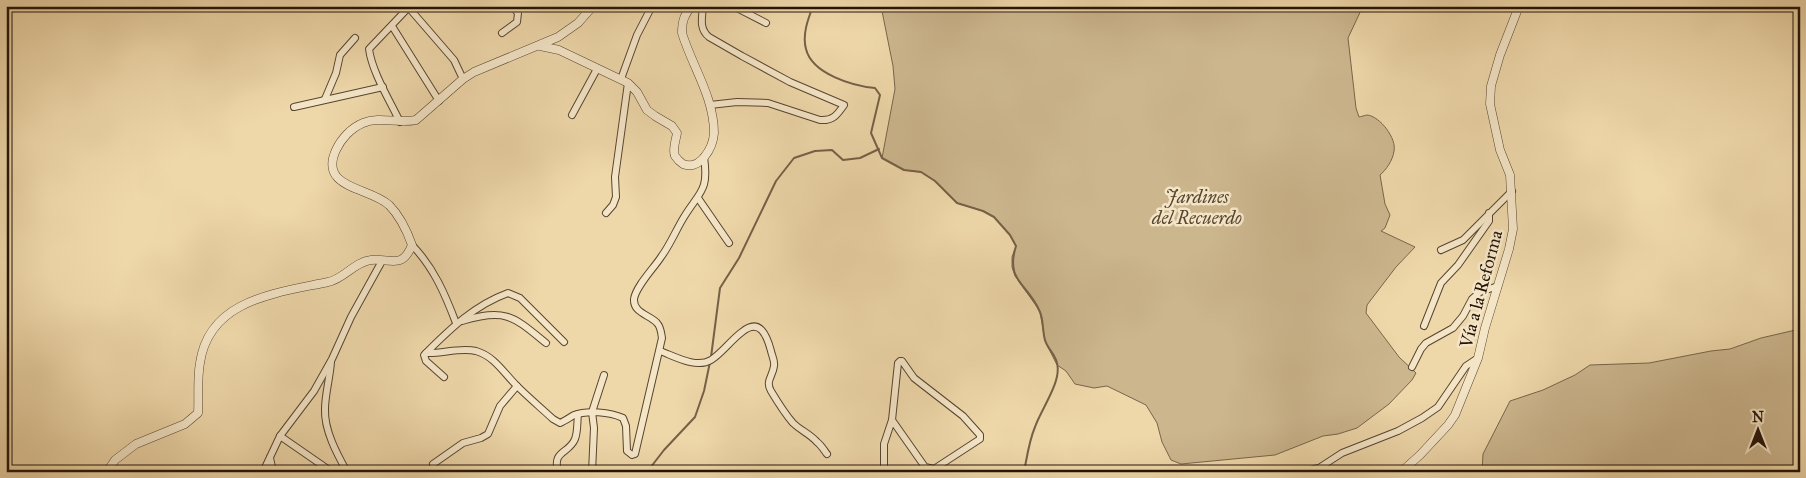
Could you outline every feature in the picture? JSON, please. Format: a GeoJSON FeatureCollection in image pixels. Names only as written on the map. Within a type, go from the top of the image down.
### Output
{"type":"FeatureCollection","features":[{"type":"Feature","properties":{"kind":"street"},"geometry":{"type":"LineString","coordinates":[[502,34],[517,22],[518,13],[512,6]]}},
{"type":"Feature","properties":{"kind":"street"},"geometry":{"type":"LineString","coordinates":[[456,323],[436,275],[427,261],[412,245],[408,232],[390,206],[377,196],[341,182],[335,175],[333,166],[334,154],[340,141],[362,124],[375,120],[400,122],[416,120],[439,102],[463,79],[474,72],[558,37],[578,23],[593,6]]}},
{"type":"Feature","properties":{"kind":"street"},"geometry":{"type":"LineString","coordinates":[[606,214],[613,205],[616,196],[615,177],[624,81],[636,35],[652,6]]}},
{"type":"Feature","properties":{"kind":"street"},"geometry":{"type":"LineString","coordinates":[[537,46],[559,50],[624,81],[637,92],[647,110],[672,126],[677,133],[674,149],[675,156],[680,163],[689,166],[697,164],[704,157],[713,140],[714,131],[710,104],[682,33],[682,22],[687,11],[692,6]]}},
{"type":"Feature","properties":{"kind":"street"},"geometry":{"type":"LineString","coordinates":[[703,6],[701,23],[705,34],[709,37],[790,82],[844,105],[833,119],[827,121],[768,103],[737,102],[710,104]]}},
{"type":"Feature","properties":{"kind":"street"},"geometry":{"type":"LineString","coordinates":[[733,6],[766,23]]}},
{"type":"Feature","properties":{"kind":"street","name":"Vía a la Reforma"},"geometry":{"type":"LineString","coordinates":[[1401,472],[1420,455],[1455,415],[1478,358],[1509,248],[1513,228],[1510,175],[1500,150],[1490,104],[1491,86],[1500,55],[1519,6]]}},
{"type":"Feature","properties":{"kind":"street"},"geometry":{"type":"LineString","coordinates":[[400,122],[370,56],[369,48],[410,7],[454,60],[463,79]]}},
{"type":"Feature","properties":{"kind":"street"},"geometry":{"type":"LineString","coordinates":[[392,26],[439,102]]}},
{"type":"Feature","properties":{"kind":"street"},"geometry":{"type":"LineString","coordinates":[[325,99],[336,73],[340,55],[355,38]]}},
{"type":"Feature","properties":{"kind":"street"},"geometry":{"type":"LineString","coordinates":[[572,115],[597,69]]}},
{"type":"Feature","properties":{"kind":"street"},"geometry":{"type":"LineString","coordinates":[[294,107],[383,87]]}},
{"type":"Feature","properties":{"kind":"street"},"geometry":{"type":"LineString","coordinates":[[426,353],[436,354],[468,350],[476,351],[494,360],[517,386],[557,422],[563,422],[578,414],[592,412],[618,415],[623,418],[626,426],[628,451],[632,455],[635,454],[662,338],[657,323],[638,310],[634,304],[634,298],[648,274],[662,256],[683,217],[704,187],[707,174],[704,157]]}},
{"type":"Feature","properties":{"kind":"street"},"geometry":{"type":"LineString","coordinates":[[1441,250],[1463,240],[1512,191]]}},
{"type":"Feature","properties":{"kind":"street"},"geometry":{"type":"LineString","coordinates":[[698,198],[729,243]]}},
{"type":"Feature","properties":{"kind":"street"},"geometry":{"type":"LineString","coordinates":[[1424,326],[1441,284],[1470,250],[1489,221],[1489,213]]}},
{"type":"Feature","properties":{"kind":"street"},"geometry":{"type":"LineString","coordinates":[[107,472],[115,460],[136,444],[184,424],[198,413],[200,364],[205,344],[216,326],[232,312],[249,301],[274,293],[330,282],[343,276],[361,262],[372,260],[397,262],[404,258],[412,245]]}},
{"type":"Feature","properties":{"kind":"street"},"geometry":{"type":"LineString","coordinates":[[263,472],[280,436],[314,391],[332,359],[351,317],[382,261]]}},
{"type":"Feature","properties":{"kind":"street"},"geometry":{"type":"LineString","coordinates":[[1412,368],[1426,343],[1453,328],[1463,316],[1472,298],[1480,292],[1498,286]]}},
{"type":"Feature","properties":{"kind":"street"},"geometry":{"type":"LineString","coordinates":[[444,377],[426,361],[424,355],[456,323],[491,299],[508,293],[520,298],[564,342]]}},
{"type":"Feature","properties":{"kind":"street"},"geometry":{"type":"LineString","coordinates":[[456,323],[482,315],[497,314],[511,317],[519,321],[546,343]]}},
{"type":"Feature","properties":{"kind":"street"},"geometry":{"type":"LineString","coordinates":[[660,351],[692,362],[702,363],[711,360],[743,330],[756,326],[762,330],[767,338],[774,361],[774,367],[768,380],[772,392],[794,423],[817,442],[827,454]]}},
{"type":"Feature","properties":{"kind":"street"},"geometry":{"type":"LineString","coordinates":[[1301,472],[1319,470],[1342,453],[1398,431],[1422,418],[1438,407],[1466,366],[1478,358]]}},
{"type":"Feature","properties":{"kind":"street"},"geometry":{"type":"LineString","coordinates":[[332,359],[325,408],[326,419],[335,448],[347,472]]}},
{"type":"Feature","properties":{"kind":"street"},"geometry":{"type":"LineString","coordinates":[[884,472],[884,444],[892,420],[898,363],[902,362],[914,378],[963,416],[980,435],[980,439],[934,469],[929,469],[925,467],[892,420]]}},
{"type":"Feature","properties":{"kind":"street"},"geometry":{"type":"LineString","coordinates":[[592,472],[594,438],[592,412],[604,376]]}},
{"type":"Feature","properties":{"kind":"street"},"geometry":{"type":"LineString","coordinates":[[433,464],[463,444],[488,434],[496,413],[517,386]]}},
{"type":"Feature","properties":{"kind":"street"},"geometry":{"type":"LineString","coordinates":[[558,472],[556,463],[558,456],[575,439],[578,414]]}},
{"type":"Feature","properties":{"kind":"street"},"geometry":{"type":"LineString","coordinates":[[280,436],[332,472]]}},
{"type":"Feature","properties":{"kind":"street"},"geometry":{"type":"LineString","coordinates":[[270,456],[273,472]]}},
{"type":"Feature","properties":{"kind":"green space","name":"Jardines del Recuerdo"},"geometry":{"type":"Polygon","coordinates":[[[881,6],[1363,6],[1348,38],[1356,108],[1359,117],[1372,116],[1382,124],[1393,140],[1394,146],[1391,161],[1380,175],[1385,204],[1390,215],[1385,228],[1381,231],[1415,247],[1396,267],[1367,305],[1366,313],[1399,357],[1416,373],[1412,380],[1389,404],[1357,428],[1323,436],[1275,455],[1181,464],[1171,460],[1162,442],[1157,423],[1146,405],[1107,386],[1094,388],[1075,384],[1066,371],[1057,365],[1045,341],[1040,311],[1015,276],[1012,267],[1012,257],[1016,246],[1010,235],[994,217],[983,211],[957,203],[935,181],[921,172],[904,170],[882,158],[895,89],[893,66],[881,6]]]}},
{"type":"Feature","properties":{"kind":"green space"},"geometry":{"type":"Polygon","coordinates":[[[1800,329],[1800,472],[1482,472],[1483,454],[1510,401],[1543,390],[1575,375],[1590,365],[1649,363],[1730,349],[1761,338],[1800,329]]]}},
{"type":"Feature","properties":{"kind":"waterway"},"geometry":{"type":"LineString","coordinates":[[813,6],[805,33],[805,44],[810,58],[816,65],[834,77],[856,85],[875,88],[880,95],[871,133],[882,158],[904,170],[921,172],[935,181],[957,203],[983,211],[994,217],[1010,235],[1016,246],[1013,258],[1015,275],[1041,313],[1045,340],[1056,360],[1058,370],[1054,387],[1033,432],[1024,472]]}},
{"type":"Feature","properties":{"kind":"waterway"},"geometry":{"type":"LineString","coordinates":[[711,357],[720,288],[739,258],[776,181],[794,158],[815,151],[832,150],[843,160],[860,158],[879,149]]}},
{"type":"Feature","properties":{"kind":"waterway"},"geometry":{"type":"LineString","coordinates":[[647,472],[664,450],[695,417],[704,391],[710,362]]}}]}
